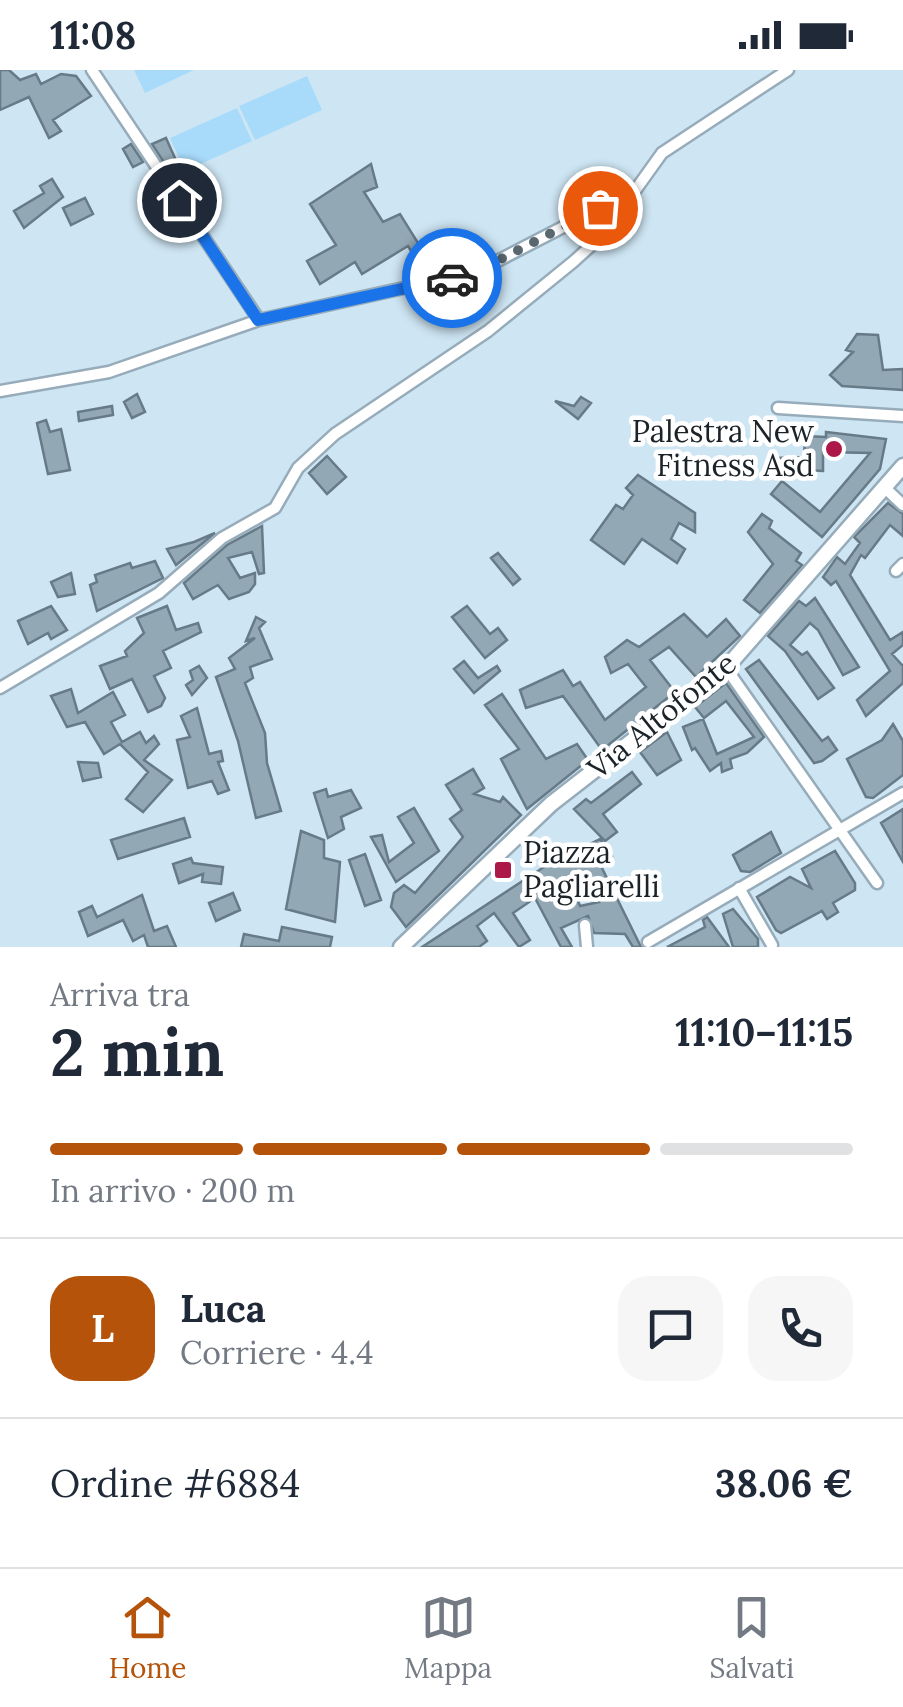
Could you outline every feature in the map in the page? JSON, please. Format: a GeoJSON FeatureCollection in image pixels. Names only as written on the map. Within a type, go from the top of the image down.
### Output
{"type":"FeatureCollection","features":[{"type":"Feature","properties":{"kind":"street"},"geometry":{"type":"LineString","coordinates":[[92,70],[258,320]]}},
{"type":"Feature","properties":{"kind":"street"},"geometry":{"type":"LineString","coordinates":[[0,688],[159,593],[222,538],[275,508],[298,468],[336,434],[530,299],[604,234],[632,191],[673,144],[788,70]]}},
{"type":"Feature","properties":{"kind":"street"},"geometry":{"type":"LineString","coordinates":[[0,391],[109,372],[258,320],[476,272],[632,191]]}},
{"type":"Feature","properties":{"kind":"street"},"geometry":{"type":"LineString","coordinates":[[778,408],[903,416]]}},
{"type":"Feature","properties":{"kind":"street","name":"Via Altofonte"},"geometry":{"type":"LineString","coordinates":[[401,947],[550,804],[726,668],[903,466]]}},
{"type":"Feature","properties":{"kind":"street"},"geometry":{"type":"LineString","coordinates":[[884,487],[903,504]]}},
{"type":"Feature","properties":{"kind":"street"},"geometry":{"type":"LineString","coordinates":[[726,668],[877,882]]}},
{"type":"Feature","properties":{"kind":"street"},"geometry":{"type":"LineString","coordinates":[[648,942],[903,793]]}},
{"type":"Feature","properties":{"kind":"street"},"geometry":{"type":"LineString","coordinates":[[738,888],[772,945]]}},
{"type":"Feature","properties":{"kind":"street"},"geometry":{"type":"LineString","coordinates":[[585,925],[587,947]]}},
{"type":"Feature","properties":{"kind":"shaded area"},"geometry":{"type":"Polygon","coordinates":[[[134,70],[194,70],[145,93],[134,70]]]}},
{"type":"Feature","properties":{"kind":"shaded area"},"geometry":{"type":"Polygon","coordinates":[[[307,76],[322,110],[255,140],[239,106],[307,76]]]}},
{"type":"Feature","properties":{"kind":"shaded area"},"geometry":{"type":"Polygon","coordinates":[[[237,108],[252,141],[185,171],[170,138],[237,108]]]}},
{"type":"Feature","properties":{"kind":"building"},"geometry":{"type":"Polygon","coordinates":[[[0,70],[9,70],[20,80],[36,74],[41,84],[61,74],[76,76],[91,96],[53,120],[61,131],[49,138],[29,97],[0,110],[0,70]]]}},
{"type":"Feature","properties":{"kind":"building"},"geometry":{"type":"Polygon","coordinates":[[[166,138],[182,174],[174,178],[152,144],[166,138]]]}},
{"type":"Feature","properties":{"kind":"building"},"geometry":{"type":"Polygon","coordinates":[[[131,144],[143,162],[133,167],[123,149],[131,144]]]}},
{"type":"Feature","properties":{"kind":"building"},"geometry":{"type":"Polygon","coordinates":[[[371,164],[377,187],[364,192],[383,222],[400,214],[436,272],[425,274],[408,246],[362,274],[355,262],[320,284],[307,261],[336,245],[310,204],[371,164]]]}},
{"type":"Feature","properties":{"kind":"building"},"geometry":{"type":"Polygon","coordinates":[[[52,179],[63,197],[24,228],[14,211],[44,193],[40,186],[52,179]]]}},
{"type":"Feature","properties":{"kind":"building"},"geometry":{"type":"Polygon","coordinates":[[[85,198],[93,214],[71,225],[63,208],[85,198]]]}},
{"type":"Feature","properties":{"kind":"building"},"geometry":{"type":"Polygon","coordinates":[[[466,283],[471,299],[444,307],[440,289],[466,283]]]}},
{"type":"Feature","properties":{"kind":"building"},"geometry":{"type":"Polygon","coordinates":[[[857,334],[878,335],[883,370],[903,369],[903,390],[842,386],[830,375],[853,352],[846,350],[857,334]]]}},
{"type":"Feature","properties":{"kind":"building"},"geometry":{"type":"Polygon","coordinates":[[[137,394],[145,412],[132,418],[124,402],[137,394]]]}},
{"type":"Feature","properties":{"kind":"building"},"geometry":{"type":"Polygon","coordinates":[[[581,397],[591,403],[578,419],[555,401],[574,406],[581,397]]]}},
{"type":"Feature","properties":{"kind":"building"},"geometry":{"type":"Polygon","coordinates":[[[112,406],[113,415],[79,421],[78,412],[112,406]]]}},
{"type":"Feature","properties":{"kind":"building"},"geometry":{"type":"Polygon","coordinates":[[[46,420],[50,432],[61,429],[70,470],[48,474],[37,423],[46,420]]]}},
{"type":"Feature","properties":{"kind":"building"},"geometry":{"type":"Polygon","coordinates":[[[826,432],[886,439],[880,469],[822,537],[771,494],[782,481],[820,512],[870,453],[823,452],[823,471],[800,470],[776,458],[804,457],[805,436],[826,437],[826,432]]]}},
{"type":"Feature","properties":{"kind":"building"},"geometry":{"type":"Polygon","coordinates":[[[327,456],[346,477],[327,494],[309,473],[327,456]]]}},
{"type":"Feature","properties":{"kind":"building"},"geometry":{"type":"Polygon","coordinates":[[[638,475],[695,513],[695,532],[679,523],[671,539],[685,549],[677,563],[642,539],[624,564],[591,540],[616,505],[623,509],[633,495],[626,488],[638,475]]]}},
{"type":"Feature","properties":{"kind":"building"},"geometry":{"type":"Polygon","coordinates":[[[888,503],[903,514],[903,536],[890,525],[865,558],[861,555],[850,575],[890,640],[903,632],[903,645],[892,654],[903,666],[903,683],[866,716],[857,700],[890,671],[836,581],[831,585],[823,577],[837,557],[845,564],[860,543],[854,537],[888,503]]]}},
{"type":"Feature","properties":{"kind":"building"},"geometry":{"type":"Polygon","coordinates":[[[762,514],[772,521],[769,528],[801,553],[796,561],[802,565],[760,613],[744,600],[773,564],[748,532],[762,514]]]}},
{"type":"Feature","properties":{"kind":"building"},"geometry":{"type":"Polygon","coordinates":[[[262,526],[264,573],[259,574],[252,552],[228,558],[240,578],[255,573],[255,584],[249,592],[229,599],[218,585],[193,599],[184,583],[227,545],[262,526]]]}},
{"type":"Feature","properties":{"kind":"building"},"geometry":{"type":"Polygon","coordinates":[[[215,533],[176,565],[167,549],[194,542],[215,533]]]}},
{"type":"Feature","properties":{"kind":"building"},"geometry":{"type":"Polygon","coordinates":[[[498,553],[520,579],[513,585],[491,558],[498,553]]]}},
{"type":"Feature","properties":{"kind":"building"},"geometry":{"type":"Polygon","coordinates":[[[155,561],[163,578],[97,611],[90,585],[97,582],[95,575],[130,563],[132,568],[155,561]]]}},
{"type":"Feature","properties":{"kind":"building"},"geometry":{"type":"Polygon","coordinates":[[[71,573],[75,594],[58,597],[51,582],[71,573]]]}},
{"type":"Feature","properties":{"kind":"building"},"geometry":{"type":"Polygon","coordinates":[[[815,598],[859,667],[843,675],[818,630],[810,623],[790,645],[802,655],[807,652],[834,688],[818,699],[785,651],[768,636],[799,601],[806,606],[815,598]]]}},
{"type":"Feature","properties":{"kind":"building"},"geometry":{"type":"Polygon","coordinates":[[[51,606],[67,630],[51,639],[48,633],[28,644],[18,621],[51,606]]]}},
{"type":"Feature","properties":{"kind":"building"},"geometry":{"type":"Polygon","coordinates":[[[167,606],[176,630],[198,623],[201,632],[163,651],[171,668],[154,676],[165,698],[161,706],[148,712],[132,679],[110,689],[100,666],[127,656],[125,651],[144,633],[137,618],[167,606]]]}},
{"type":"Feature","properties":{"kind":"building"},"geometry":{"type":"Polygon","coordinates":[[[467,606],[490,634],[498,628],[507,640],[485,658],[452,617],[467,606]]]}},
{"type":"Feature","properties":{"kind":"building"},"geometry":{"type":"Polygon","coordinates":[[[684,614],[707,637],[726,619],[740,636],[696,677],[669,647],[650,660],[675,692],[602,750],[563,696],[526,708],[520,690],[563,670],[573,686],[580,682],[605,720],[646,687],[628,664],[611,673],[605,657],[627,640],[639,647],[684,614]]]}},
{"type":"Feature","properties":{"kind":"building"},"geometry":{"type":"Polygon","coordinates":[[[256,617],[265,622],[259,628],[272,659],[250,667],[253,678],[245,683],[265,733],[267,763],[281,811],[256,818],[238,741],[216,677],[235,669],[229,658],[255,638],[246,641],[256,617]]]}},
{"type":"Feature","properties":{"kind":"building"},"geometry":{"type":"Polygon","coordinates":[[[759,660],[822,741],[828,737],[837,750],[814,763],[746,669],[759,660]]]}},
{"type":"Feature","properties":{"kind":"building"},"geometry":{"type":"Polygon","coordinates":[[[464,661],[478,678],[497,666],[500,671],[474,693],[454,669],[464,661]]]}},
{"type":"Feature","properties":{"kind":"building"},"geometry":{"type":"Polygon","coordinates":[[[199,666],[207,678],[192,695],[186,685],[193,680],[190,671],[199,666]]]}},
{"type":"Feature","properties":{"kind":"building"},"geometry":{"type":"Polygon","coordinates":[[[726,683],[764,737],[747,753],[730,759],[732,768],[722,772],[721,763],[710,771],[695,748],[692,750],[683,727],[703,719],[717,754],[754,737],[726,701],[704,718],[695,707],[726,683]]]}},
{"type":"Feature","properties":{"kind":"building"},"geometry":{"type":"Polygon","coordinates":[[[71,689],[78,713],[113,692],[125,715],[111,722],[122,742],[140,732],[146,743],[154,736],[159,744],[144,760],[172,780],[143,812],[126,799],[148,772],[120,744],[104,754],[85,722],[67,727],[51,696],[71,689]]]}},
{"type":"Feature","properties":{"kind":"building"},"geometry":{"type":"Polygon","coordinates":[[[502,694],[546,759],[577,744],[588,760],[527,809],[501,759],[519,749],[485,705],[502,694]]]}},
{"type":"Feature","properties":{"kind":"building"},"geometry":{"type":"Polygon","coordinates":[[[197,708],[209,754],[221,751],[223,761],[218,762],[229,790],[218,794],[212,781],[188,788],[177,740],[190,737],[181,716],[197,708]]]}},
{"type":"Feature","properties":{"kind":"building"},"geometry":{"type":"Polygon","coordinates":[[[893,724],[903,741],[903,775],[873,798],[866,797],[847,759],[882,740],[893,724]]]}},
{"type":"Feature","properties":{"kind":"building"},"geometry":{"type":"Polygon","coordinates":[[[667,732],[681,760],[657,775],[640,752],[667,732]]]}},
{"type":"Feature","properties":{"kind":"building"},"geometry":{"type":"Polygon","coordinates":[[[78,762],[98,763],[101,777],[83,781],[78,762]]]}},
{"type":"Feature","properties":{"kind":"building"},"geometry":{"type":"Polygon","coordinates":[[[473,769],[484,788],[474,794],[500,802],[503,797],[521,815],[406,927],[391,907],[394,893],[404,885],[415,893],[463,837],[450,819],[462,810],[446,785],[473,769]]]}},
{"type":"Feature","properties":{"kind":"building"},"geometry":{"type":"Polygon","coordinates":[[[632,772],[641,784],[603,814],[617,832],[605,841],[574,809],[586,799],[591,803],[632,772]]]}},
{"type":"Feature","properties":{"kind":"building"},"geometry":{"type":"Polygon","coordinates":[[[326,789],[328,797],[351,790],[361,808],[341,817],[344,829],[328,838],[314,793],[326,789]]]}},
{"type":"Feature","properties":{"kind":"building"},"geometry":{"type":"Polygon","coordinates":[[[414,808],[439,851],[396,882],[371,837],[382,835],[389,862],[414,843],[398,817],[414,808]]]}},
{"type":"Feature","properties":{"kind":"building"},"geometry":{"type":"Polygon","coordinates":[[[903,809],[903,862],[881,823],[903,809]]]}},
{"type":"Feature","properties":{"kind":"building"},"geometry":{"type":"Polygon","coordinates":[[[184,818],[190,837],[118,859],[111,840],[184,818]]]}},
{"type":"Feature","properties":{"kind":"building"},"geometry":{"type":"Polygon","coordinates":[[[301,831],[324,840],[324,858],[340,862],[335,922],[286,909],[301,831]]]}},
{"type":"Feature","properties":{"kind":"building"},"geometry":{"type":"Polygon","coordinates":[[[771,832],[781,853],[750,872],[741,871],[733,855],[771,832]]]}},
{"type":"Feature","properties":{"kind":"building"},"geometry":{"type":"Polygon","coordinates":[[[600,839],[612,856],[601,866],[641,947],[633,947],[625,934],[594,933],[588,916],[561,928],[572,947],[561,947],[535,898],[513,913],[530,940],[519,947],[494,913],[477,926],[487,941],[479,947],[422,947],[547,865],[600,839]],[[591,878],[573,888],[580,906],[599,902],[591,878]]]}},
{"type":"Feature","properties":{"kind":"building"},"geometry":{"type":"Polygon","coordinates":[[[835,851],[855,883],[855,890],[833,903],[838,912],[827,919],[822,911],[781,933],[776,930],[757,897],[790,877],[811,888],[802,869],[835,851]]]}},
{"type":"Feature","properties":{"kind":"building"},"geometry":{"type":"Polygon","coordinates":[[[365,854],[381,900],[365,906],[349,860],[365,854]]]}},
{"type":"Feature","properties":{"kind":"building"},"geometry":{"type":"Polygon","coordinates":[[[191,858],[193,863],[223,867],[221,884],[202,882],[203,874],[179,883],[173,864],[191,858]]]}},
{"type":"Feature","properties":{"kind":"building"},"geometry":{"type":"Polygon","coordinates":[[[233,893],[240,910],[216,921],[209,903],[233,893]]]}},
{"type":"Feature","properties":{"kind":"building"},"geometry":{"type":"Polygon","coordinates":[[[142,895],[154,931],[167,926],[176,947],[148,947],[144,935],[133,941],[123,920],[88,936],[79,912],[92,906],[97,917],[142,895]]]}},
{"type":"Feature","properties":{"kind":"building"},"geometry":{"type":"Polygon","coordinates":[[[733,909],[758,939],[758,947],[733,947],[723,914],[733,909]]]}},
{"type":"Feature","properties":{"kind":"building"},"geometry":{"type":"Polygon","coordinates":[[[707,917],[729,947],[667,947],[705,927],[703,920],[707,917]]]}},
{"type":"Feature","properties":{"kind":"building"},"geometry":{"type":"Polygon","coordinates":[[[282,927],[332,937],[330,947],[241,947],[244,934],[279,941],[282,927]]]}},
{"type":"Feature","properties":{"kind":"way so far"},"geometry":{"type":"LineString","coordinates":[[452,278],[476,272],[600,208]]}},
{"type":"Feature","properties":{"kind":"place","name":"Palestra New Fitness Asd"},"geometry":{"type":"Point","coordinates":[834,449]}},
{"type":"Feature","properties":{"kind":"place","name":"Piazza Pagliarelli"},"geometry":{"type":"Point","coordinates":[503,870]}},
{"type":"Feature","properties":{"kind":"route"},"geometry":{"type":"LineString","coordinates":[[179,200],[258,320],[452,278]]}}]}
